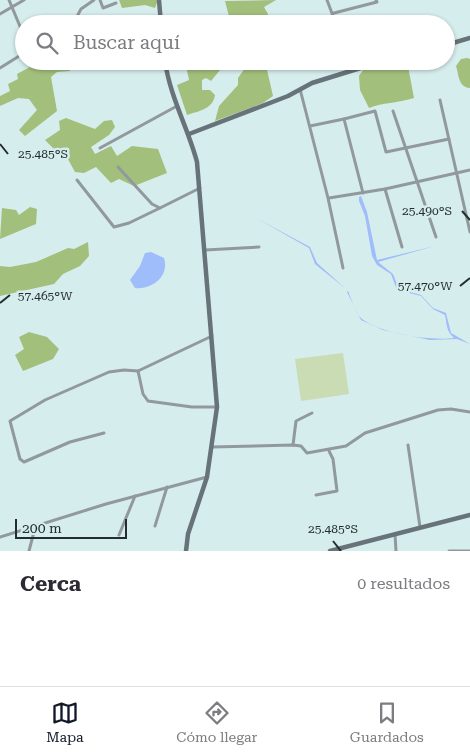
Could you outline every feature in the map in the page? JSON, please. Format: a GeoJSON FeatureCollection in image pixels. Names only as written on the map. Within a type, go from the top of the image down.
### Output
{"type":"FeatureCollection","features":[{"type":"Feature","properties":{"kind":"main road"},"geometry":{"type":"LineString","coordinates":[[159,0],[161,15]]}},
{"type":"Feature","properties":{"kind":"main road"},"geometry":{"type":"LineString","coordinates":[[455,42],[470,38]]}},
{"type":"Feature","properties":{"kind":"main road"},"geometry":{"type":"LineString","coordinates":[[166,70],[168,84],[189,134],[197,162],[213,335],[217,407],[207,477],[188,534],[186,551]]}},
{"type":"Feature","properties":{"kind":"main road"},"geometry":{"type":"LineString","coordinates":[[189,134],[350,70]]}},
{"type":"Feature","properties":{"kind":"main road"},"geometry":{"type":"LineString","coordinates":[[330,551],[470,515]]}},
{"type":"Feature","properties":{"kind":"street"},"geometry":{"type":"LineString","coordinates":[[9,0],[15,17]]}},
{"type":"Feature","properties":{"kind":"street"},"geometry":{"type":"LineString","coordinates":[[0,14],[24,0]]}},
{"type":"Feature","properties":{"kind":"street"},"geometry":{"type":"LineString","coordinates":[[77,15],[81,9],[94,0]]}},
{"type":"Feature","properties":{"kind":"street"},"geometry":{"type":"LineString","coordinates":[[100,0],[103,8],[116,2]]}},
{"type":"Feature","properties":{"kind":"street"},"geometry":{"type":"LineString","coordinates":[[327,0],[334,14],[377,2],[376,0]]}},
{"type":"Feature","properties":{"kind":"street"},"geometry":{"type":"LineString","coordinates":[[0,68],[15,59]]}},
{"type":"Feature","properties":{"kind":"street"},"geometry":{"type":"LineString","coordinates":[[300,90],[328,198],[335,240],[343,268]]}},
{"type":"Feature","properties":{"kind":"street"},"geometry":{"type":"LineString","coordinates":[[440,100],[470,232]]}},
{"type":"Feature","properties":{"kind":"street"},"geometry":{"type":"LineString","coordinates":[[100,148],[177,106]]}},
{"type":"Feature","properties":{"kind":"street"},"geometry":{"type":"LineString","coordinates":[[393,111],[436,237]]}},
{"type":"Feature","properties":{"kind":"street"},"geometry":{"type":"LineString","coordinates":[[310,126],[375,112],[384,151],[406,149],[449,139]]}},
{"type":"Feature","properties":{"kind":"street"},"geometry":{"type":"LineString","coordinates":[[341,120],[360,194]]}},
{"type":"Feature","properties":{"kind":"street"},"geometry":{"type":"LineString","coordinates":[[118,167],[136,183],[152,204],[160,208]]}},
{"type":"Feature","properties":{"kind":"street"},"geometry":{"type":"LineString","coordinates":[[328,198],[360,194],[470,170]]}},
{"type":"Feature","properties":{"kind":"street"},"geometry":{"type":"LineString","coordinates":[[77,180],[114,227],[129,223],[200,188]]}},
{"type":"Feature","properties":{"kind":"street"},"geometry":{"type":"LineString","coordinates":[[385,189],[402,247]]}},
{"type":"Feature","properties":{"kind":"street"},"geometry":{"type":"LineString","coordinates":[[205,250],[259,247]]}},
{"type":"Feature","properties":{"kind":"street"},"geometry":{"type":"LineString","coordinates":[[104,433],[70,442],[24,462],[21,461],[10,420],[45,400],[109,372],[138,371],[213,335]]}},
{"type":"Feature","properties":{"kind":"street"},"geometry":{"type":"LineString","coordinates":[[138,371],[143,394],[148,402],[192,407],[217,407]]}},
{"type":"Feature","properties":{"kind":"street"},"geometry":{"type":"LineString","coordinates":[[212,447],[293,445],[301,446],[307,453],[329,451],[346,446],[365,433],[438,410],[451,409],[470,412]]}},
{"type":"Feature","properties":{"kind":"street"},"geometry":{"type":"LineString","coordinates":[[293,445],[296,421],[312,413]]}},
{"type":"Feature","properties":{"kind":"street"},"geometry":{"type":"LineString","coordinates":[[408,445],[420,527]]}},
{"type":"Feature","properties":{"kind":"street"},"geometry":{"type":"LineString","coordinates":[[316,495],[338,491],[333,459],[329,451]]}},
{"type":"Feature","properties":{"kind":"street"},"geometry":{"type":"LineString","coordinates":[[0,538],[135,496],[207,477]]}},
{"type":"Feature","properties":{"kind":"street"},"geometry":{"type":"LineString","coordinates":[[155,526],[167,487]]}},
{"type":"Feature","properties":{"kind":"street"},"geometry":{"type":"LineString","coordinates":[[119,535],[135,496]]}},
{"type":"Feature","properties":{"kind":"street"},"geometry":{"type":"LineString","coordinates":[[30,551],[35,528]]}},
{"type":"Feature","properties":{"kind":"street"},"geometry":{"type":"LineString","coordinates":[[395,534],[396,551]]}},
{"type":"Feature","properties":{"kind":"street"},"geometry":{"type":"LineString","coordinates":[[449,551],[470,551]]}},
{"type":"Feature","properties":{"kind":"green space"},"geometry":{"type":"Polygon","coordinates":[[[119,0],[158,0],[155,8],[145,5],[122,8],[119,0]]]}},
{"type":"Feature","properties":{"kind":"green space"},"geometry":{"type":"Polygon","coordinates":[[[276,0],[264,7],[268,15],[229,15],[225,1],[276,0]]]}},
{"type":"Feature","properties":{"kind":"green space"},"geometry":{"type":"Polygon","coordinates":[[[461,59],[470,59],[470,88],[461,83],[456,66],[461,59]]]}},
{"type":"Feature","properties":{"kind":"green space"},"geometry":{"type":"Polygon","coordinates":[[[24,70],[70,70],[57,72],[51,77],[57,111],[25,136],[19,130],[37,110],[29,99],[18,98],[0,106],[0,96],[10,91],[8,84],[18,79],[17,74],[24,70]]]}},
{"type":"Feature","properties":{"kind":"green space"},"geometry":{"type":"Polygon","coordinates":[[[187,70],[220,70],[211,81],[206,78],[202,80],[202,90],[210,90],[215,95],[214,100],[205,109],[187,115],[177,85],[189,80],[187,70]]]}},
{"type":"Feature","properties":{"kind":"green space"},"geometry":{"type":"Polygon","coordinates":[[[244,70],[267,70],[273,96],[263,103],[215,121],[219,106],[238,85],[238,78],[244,70]]]}},
{"type":"Feature","properties":{"kind":"green space"},"geometry":{"type":"Polygon","coordinates":[[[363,70],[409,70],[414,98],[369,108],[360,90],[359,76],[363,70]]]}},
{"type":"Feature","properties":{"kind":"green space"},"geometry":{"type":"Polygon","coordinates":[[[66,118],[95,129],[104,121],[112,120],[115,127],[109,135],[91,147],[95,154],[111,146],[117,156],[132,146],[158,149],[167,173],[134,186],[119,179],[111,183],[96,167],[84,173],[75,172],[63,150],[54,149],[45,140],[60,130],[59,121],[66,118]]]}},
{"type":"Feature","properties":{"kind":"green space"},"geometry":{"type":"Polygon","coordinates":[[[30,207],[37,209],[36,224],[0,239],[2,208],[16,210],[19,215],[30,207]]]}},
{"type":"Feature","properties":{"kind":"green space"},"geometry":{"type":"Polygon","coordinates":[[[88,242],[89,256],[80,266],[63,274],[54,284],[0,296],[0,266],[10,267],[36,262],[68,248],[74,249],[88,242]]]}},
{"type":"Feature","properties":{"kind":"green space"},"geometry":{"type":"Polygon","coordinates":[[[29,332],[47,337],[59,349],[53,359],[23,371],[15,355],[24,349],[19,337],[29,332]]]}},
{"type":"Feature","properties":{"kind":"green space"},"geometry":{"type":"Polygon","coordinates":[[[343,353],[349,394],[301,401],[295,359],[343,353]]]}},
{"type":"Feature","properties":{"kind":"water"},"geometry":{"type":"Polygon","coordinates":[[[361,196],[367,212],[377,260],[435,246],[378,262],[393,274],[399,289],[421,295],[433,308],[446,313],[451,333],[470,344],[457,339],[430,340],[410,336],[454,338],[448,330],[445,315],[433,309],[421,296],[397,290],[391,274],[377,265],[372,256],[365,216],[359,201],[361,196]]]}},
{"type":"Feature","properties":{"kind":"water"},"geometry":{"type":"Polygon","coordinates":[[[256,218],[310,247],[317,263],[346,289],[315,264],[309,248],[256,218]]]}},
{"type":"Feature","properties":{"kind":"water"},"geometry":{"type":"Polygon","coordinates":[[[151,252],[164,258],[165,265],[162,276],[158,281],[147,287],[135,288],[130,280],[140,266],[145,253],[151,252]]]}},
{"type":"Feature","properties":{"kind":"water"},"geometry":{"type":"Polygon","coordinates":[[[358,314],[362,319],[371,324],[393,332],[383,330],[361,320],[358,314]]]}}]}
